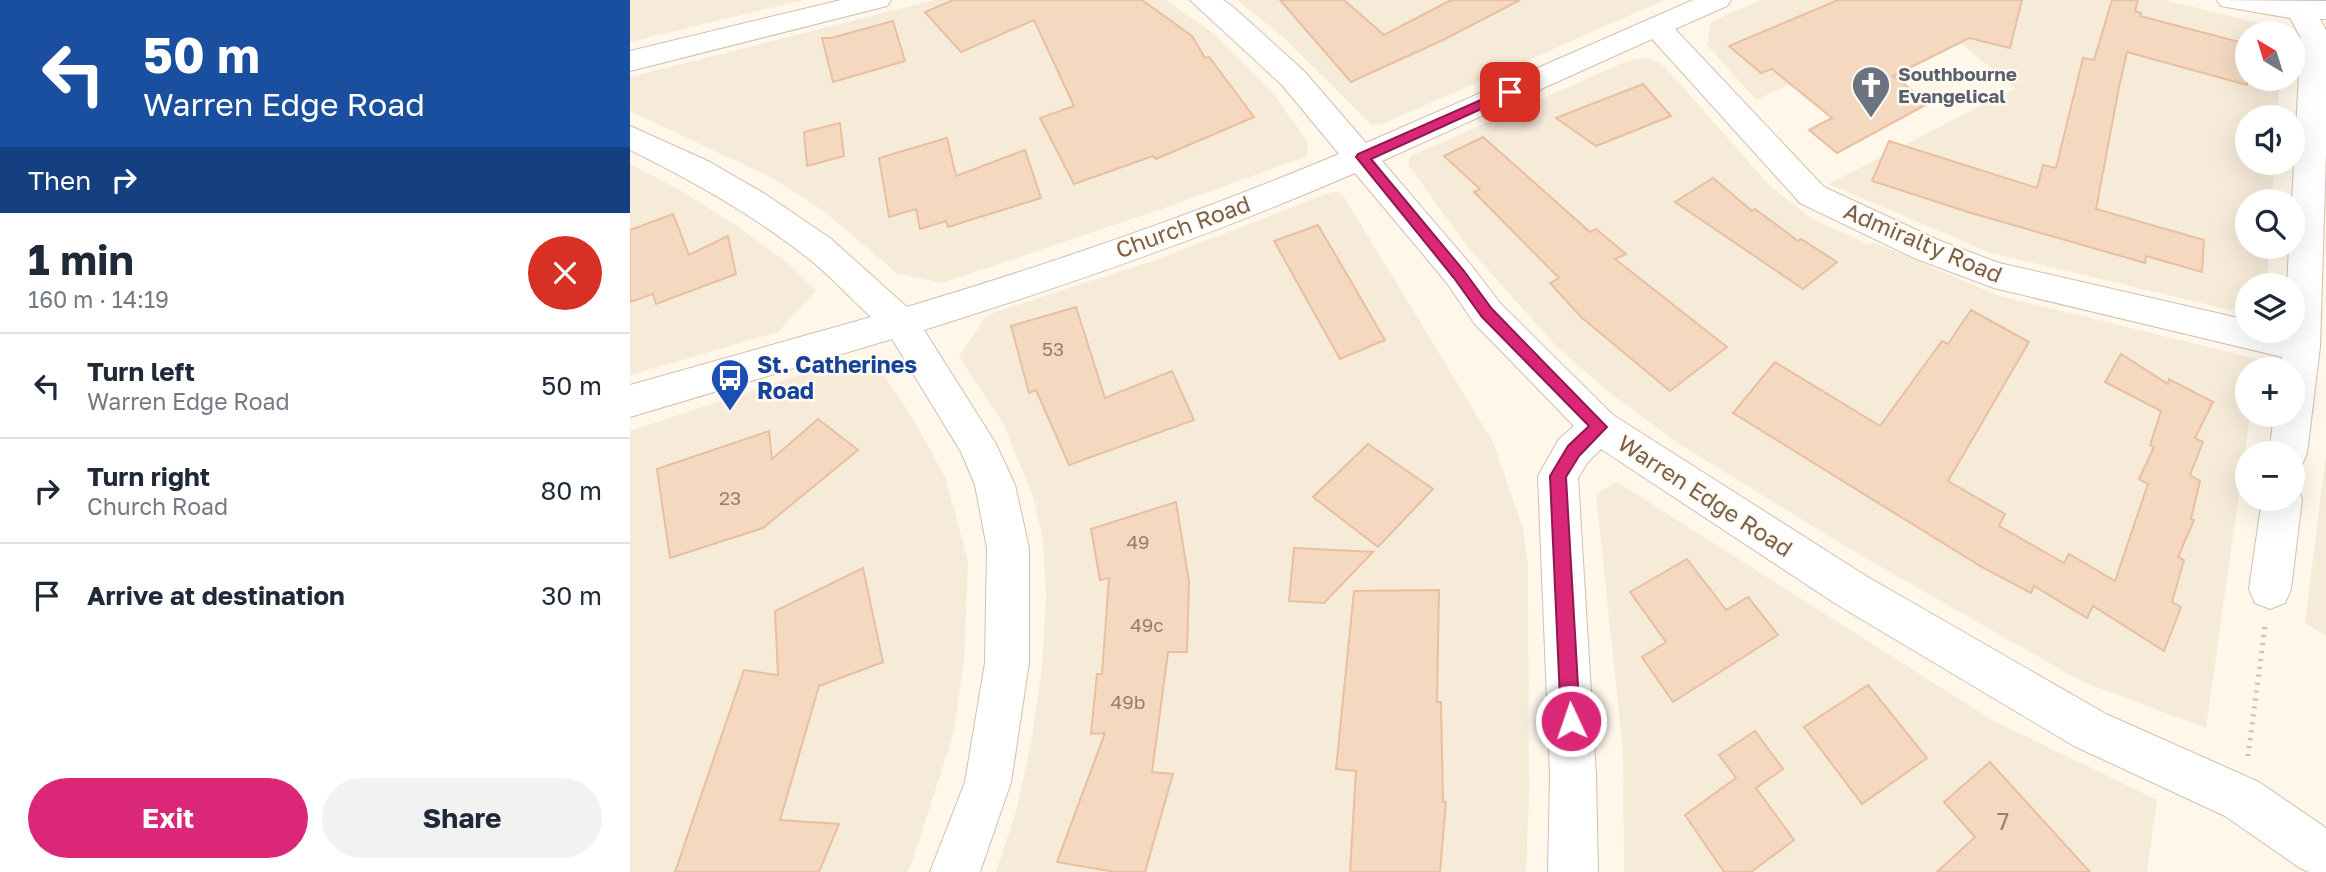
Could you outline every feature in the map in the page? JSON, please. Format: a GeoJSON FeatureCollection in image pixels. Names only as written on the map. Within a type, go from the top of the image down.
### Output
{"type":"FeatureCollection","features":[{"type":"Feature","properties":{"kind":"street"},"geometry":{"type":"LineString","coordinates":[[630,61],[877,0]]}},
{"type":"Feature","properties":{"kind":"street","name":"Warren Edge Road"},"geometry":{"type":"LineString","coordinates":[[1204,0],[1222,12],[1293,78],[1363,157],[1459,274],[1487,313],[1599,427],[1851,590],[2090,730],[2242,799],[2315,855]]}},
{"type":"Feature","properties":{"kind":"street","name":"Church Road"},"geometry":{"type":"LineString","coordinates":[[630,401],[901,324],[1181,230],[1363,157],[1717,0]]}},
{"type":"Feature","properties":{"kind":"street"},"geometry":{"type":"LineString","coordinates":[[2231,0],[2313,11],[2308,22],[2315,38],[2302,347],[2290,441]]}},
{"type":"Feature","properties":{"kind":"street","name":"Admiralty Road"},"geometry":{"type":"LineString","coordinates":[[1657,26],[1812,195],[1926,249],[1994,275],[2096,302],[2302,347]]}},
{"type":"Feature","properties":{"kind":"street"},"geometry":{"type":"LineString","coordinates":[[630,137],[699,170],[753,202],[818,247],[901,324],[977,444],[995,485],[1008,548],[1007,663],[988,782],[955,872]]}},
{"type":"Feature","properties":{"kind":"street"},"geometry":{"type":"LineString","coordinates":[[1573,872],[1573,775],[1558,476],[1573,451],[1599,427]]}},
{"type":"Feature","properties":{"kind":"street"},"geometry":{"type":"LineString","coordinates":[[2270,589],[2280,511]]}},
{"type":"Feature","properties":{"kind":"path"},"geometry":{"type":"LineString","coordinates":[[2242,799],[2270,589]]}},
{"type":"Feature","properties":{"kind":"shaded area"},"geometry":{"type":"Polygon","coordinates":[[[630,0],[802,0],[630,42],[630,0]]]}},
{"type":"Feature","properties":{"kind":"shaded area"},"geometry":{"type":"Polygon","coordinates":[[[935,0],[1166,0],[1217,36],[1273,94],[1308,142],[1307,156],[1164,208],[942,283],[897,273],[825,212],[774,179],[630,111],[630,77],[935,0]]]}},
{"type":"Feature","properties":{"kind":"shaded area"},"geometry":{"type":"Polygon","coordinates":[[[1237,0],[1665,0],[1380,125],[1371,124],[1285,39],[1237,0]]]}},
{"type":"Feature","properties":{"kind":"shaded area"},"geometry":{"type":"Polygon","coordinates":[[[1760,0],[2164,0],[2251,21],[2235,21],[2235,91],[2279,91],[2278,105],[2235,105],[2235,175],[2273,175],[2273,189],[2235,189],[2235,259],[2268,259],[2268,273],[2235,273],[2235,311],[1988,252],[1829,184],[2015,88],[1953,37],[1913,26],[1756,100],[1707,45],[1711,22],[1760,0]]]}},
{"type":"Feature","properties":{"kind":"shaded area"},"geometry":{"type":"Polygon","coordinates":[[[1650,58],[1665,67],[1770,186],[1812,219],[1999,296],[2249,357],[2235,357],[2235,427],[2248,427],[2246,441],[2235,441],[2237,511],[2206,728],[2081,681],[1850,549],[1681,445],[1615,397],[1557,347],[1466,245],[1408,164],[1411,156],[1630,60],[1650,58]]]}},
{"type":"Feature","properties":{"kind":"shaded area"},"geometry":{"type":"Polygon","coordinates":[[[630,164],[678,189],[734,224],[788,263],[816,291],[778,332],[630,375],[630,164]]]}},
{"type":"Feature","properties":{"kind":"shaded area"},"geometry":{"type":"Polygon","coordinates":[[[1332,192],[1339,192],[1344,197],[1493,442],[1523,529],[1528,565],[1529,792],[1526,872],[996,872],[1016,812],[1031,744],[1042,667],[1046,599],[1043,538],[1033,497],[1003,423],[959,357],[987,315],[1161,258],[1332,192]]]}},
{"type":"Feature","properties":{"kind":"shaded area"},"geometry":{"type":"Polygon","coordinates":[[[830,365],[882,373],[912,417],[945,477],[968,561],[964,658],[954,732],[912,862],[907,872],[630,872],[630,431],[830,365]]]}},
{"type":"Feature","properties":{"kind":"shaded area"},"geometry":{"type":"Polygon","coordinates":[[[2326,455],[2326,636],[2305,623],[2326,455]]]}},
{"type":"Feature","properties":{"kind":"shaded area"},"geometry":{"type":"Polygon","coordinates":[[[1617,482],[1992,720],[2157,800],[2147,872],[1624,872],[1623,751],[1596,494],[1617,482]]]}},
{"type":"Feature","properties":{"kind":"building"},"geometry":{"type":"Polygon","coordinates":[[[953,0],[1142,0],[1192,36],[1205,58],[1209,57],[1254,117],[1156,159],[1153,156],[1074,184],[1040,118],[1074,106],[1034,20],[961,52],[925,12],[953,0]]]}},
{"type":"Feature","properties":{"kind":"building"},"geometry":{"type":"Polygon","coordinates":[[[1280,0],[1344,0],[1384,35],[1451,0],[1520,0],[1443,40],[1351,82],[1280,0]]]}},
{"type":"Feature","properties":{"kind":"building"},"geometry":{"type":"Polygon","coordinates":[[[1838,0],[2022,0],[2010,48],[1969,38],[1893,76],[1929,103],[1837,153],[1809,130],[1832,118],[1772,69],[1761,73],[1729,46],[1838,0]]]}},
{"type":"Feature","properties":{"kind":"building"},"geometry":{"type":"Polygon","coordinates":[[[2112,0],[2138,0],[2135,11],[2141,13],[2140,16],[2235,41],[2235,82],[2127,52],[2096,209],[2204,240],[2202,272],[2146,256],[2145,263],[1872,181],[1889,141],[2037,188],[2043,165],[2056,168],[2083,58],[2094,60],[2112,0]]]}},
{"type":"Feature","properties":{"kind":"building"},"geometry":{"type":"Polygon","coordinates":[[[893,21],[905,61],[833,82],[822,38],[893,21]]]}},
{"type":"Feature","properties":{"kind":"building"},"geometry":{"type":"Polygon","coordinates":[[[1643,84],[1671,116],[1596,146],[1556,118],[1643,84]]]}},
{"type":"Feature","properties":{"kind":"building"},"geometry":{"type":"Polygon","coordinates":[[[840,123],[844,156],[807,166],[804,132],[840,123]]]}},
{"type":"Feature","properties":{"kind":"building"},"geometry":{"type":"Polygon","coordinates":[[[1483,137],[1590,232],[1596,229],[1626,254],[1615,259],[1727,347],[1670,391],[1581,317],[1550,283],[1559,278],[1474,192],[1480,189],[1444,156],[1483,137]]]}},
{"type":"Feature","properties":{"kind":"building"},"geometry":{"type":"Polygon","coordinates":[[[947,138],[956,176],[1025,150],[1041,198],[948,227],[946,221],[920,229],[916,209],[889,217],[879,158],[947,138]]]}},
{"type":"Feature","properties":{"kind":"building"},"geometry":{"type":"Polygon","coordinates":[[[1713,178],[1752,211],[1755,209],[1798,241],[1801,239],[1837,262],[1803,289],[1675,202],[1713,178]]]}},
{"type":"Feature","properties":{"kind":"building"},"geometry":{"type":"Polygon","coordinates":[[[673,214],[689,255],[728,236],[736,274],[656,304],[653,294],[630,302],[630,230],[673,214]]]}},
{"type":"Feature","properties":{"kind":"building"},"geometry":{"type":"Polygon","coordinates":[[[1318,225],[1385,340],[1340,359],[1274,241],[1318,225]]]}},
{"type":"Feature","properties":{"kind":"building"},"geometry":{"type":"Polygon","coordinates":[[[1076,307],[1105,398],[1172,371],[1194,420],[1069,465],[1036,390],[1029,393],[1011,326],[1076,307]]]}},
{"type":"Feature","properties":{"kind":"building"},"geometry":{"type":"Polygon","coordinates":[[[1971,310],[2029,342],[1948,481],[2005,514],[1999,526],[2064,563],[2069,554],[2115,581],[2148,484],[2139,479],[2154,447],[2150,445],[2161,411],[2105,382],[2121,354],[2168,384],[2169,379],[2213,402],[2195,438],[2203,442],[2190,475],[2200,481],[2191,519],[2194,520],[2178,557],[2184,560],[2172,602],[2181,607],[2164,651],[2093,606],[2087,618],[2034,586],[2031,593],[1980,566],[1733,413],[1775,362],[1880,426],[1942,341],[1948,344],[1971,310]]]}},
{"type":"Feature","properties":{"kind":"building"},"geometry":{"type":"Polygon","coordinates":[[[818,419],[858,450],[763,528],[670,558],[657,469],[769,431],[772,459],[818,419]]]}},
{"type":"Feature","properties":{"kind":"building"},"geometry":{"type":"Polygon","coordinates":[[[1368,444],[1433,489],[1378,547],[1313,497],[1368,444]]]}},
{"type":"Feature","properties":{"kind":"building"},"geometry":{"type":"Polygon","coordinates":[[[1176,502],[1189,581],[1187,652],[1168,652],[1152,772],[1173,774],[1145,872],[1115,872],[1057,862],[1105,733],[1091,734],[1097,674],[1102,674],[1109,578],[1100,580],[1091,529],[1176,502]]]}},
{"type":"Feature","properties":{"kind":"building"},"geometry":{"type":"Polygon","coordinates":[[[1294,548],[1373,552],[1324,603],[1289,601],[1294,548]]]}},
{"type":"Feature","properties":{"kind":"building"},"geometry":{"type":"Polygon","coordinates":[[[1687,559],[1726,610],[1748,597],[1778,635],[1673,702],[1642,657],[1666,642],[1630,592],[1687,559]]]}},
{"type":"Feature","properties":{"kind":"building"},"geometry":{"type":"Polygon","coordinates":[[[863,568],[883,662],[819,686],[780,820],[839,824],[819,872],[675,872],[744,670],[778,675],[775,611],[863,568]]]}},
{"type":"Feature","properties":{"kind":"building"},"geometry":{"type":"Polygon","coordinates":[[[1439,590],[1437,702],[1441,702],[1443,802],[1446,802],[1440,872],[1350,872],[1356,771],[1336,769],[1354,591],[1439,590]]]}},
{"type":"Feature","properties":{"kind":"building"},"geometry":{"type":"Polygon","coordinates":[[[1868,685],[1927,758],[1862,804],[1804,727],[1868,685]]]}},
{"type":"Feature","properties":{"kind":"building"},"geometry":{"type":"Polygon","coordinates":[[[1755,731],[1783,769],[1756,788],[1794,840],[1751,872],[1724,872],[1685,815],[1736,778],[1719,755],[1755,731]]]}},
{"type":"Feature","properties":{"kind":"building"},"geometry":{"type":"Polygon","coordinates":[[[1990,762],[2090,872],[1937,872],[1975,837],[1944,802],[1990,762]]]}},
{"type":"Feature","properties":{"kind":"place","name":"Southbourne Evangelical"},"geometry":{"type":"Point","coordinates":[1871,119]}},
{"type":"Feature","properties":{"kind":"place","name":"St. Catherines Road"},"geometry":{"type":"Point","coordinates":[730,412]}},
{"type":"Feature","properties":{"kind":"route"},"geometry":{"type":"LineString","coordinates":[[1510,92],[1363,157],[1459,274],[1487,313],[1599,427],[1573,451],[1558,476],[1571,721]]}}]}
